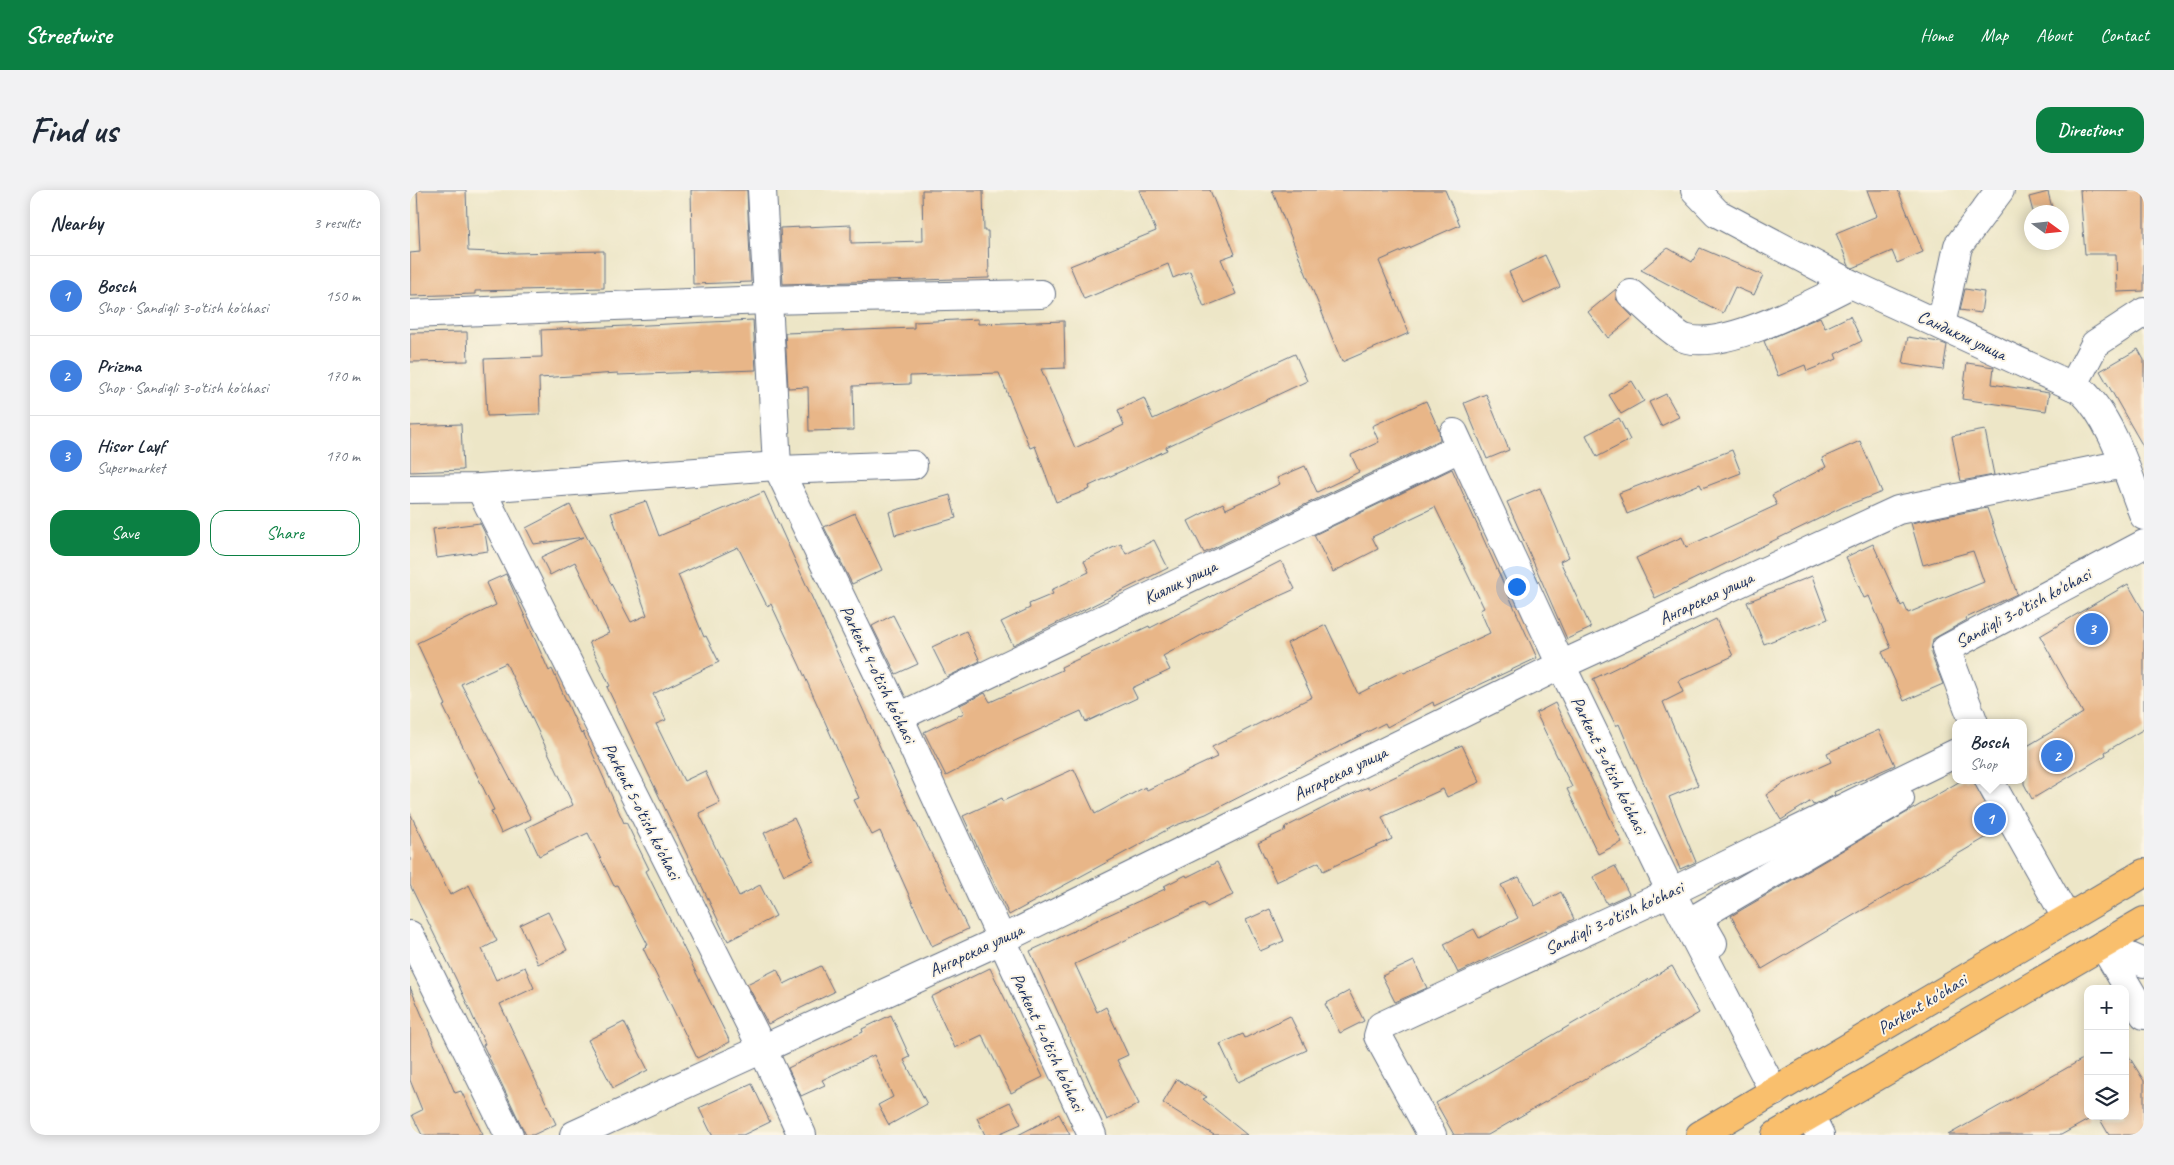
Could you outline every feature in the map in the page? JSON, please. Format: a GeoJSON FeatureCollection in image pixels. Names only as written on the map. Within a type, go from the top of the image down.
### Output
{"type":"FeatureCollection","features":[{"type":"Feature","properties":{"kind":"main road","name":"Parkent ko'chasi"},"geometry":{"type":"LineString","coordinates":[[1700,1135],[2144,874]]}},
{"type":"Feature","properties":{"kind":"main road"},"geometry":{"type":"LineString","coordinates":[[1776,1135],[1815,1125],[2144,921]]}},
{"type":"Feature","properties":{"kind":"street","name":"Parkent 4-o'tish ko'chasi"},"geometry":{"type":"LineString","coordinates":[[762,190],[766,300],[778,468],[899,717],[1092,1135]]}},
{"type":"Feature","properties":{"kind":"street","name":"Сандикли улица"},"geometry":{"type":"LineString","coordinates":[[1695,190],[1717,213],[1851,284],[2073,386],[2087,396],[2100,412],[2124,464],[2144,516]]}},
{"type":"Feature","properties":{"kind":"street"},"geometry":{"type":"LineString","coordinates":[[1941,325],[1958,246],[2000,190]]}},
{"type":"Feature","properties":{"kind":"street"},"geometry":{"type":"LineString","coordinates":[[1631,294],[1682,337],[1710,341],[1777,321],[1851,284]]}},
{"type":"Feature","properties":{"kind":"street"},"geometry":{"type":"LineString","coordinates":[[410,314],[766,300],[1041,294]]}},
{"type":"Feature","properties":{"kind":"street"},"geometry":{"type":"LineString","coordinates":[[2073,386],[2095,344],[2144,312]]}},
{"type":"Feature","properties":{"kind":"street","name":"Parkent 3-o'tish ko'chasi"},"geometry":{"type":"LineString","coordinates":[[1457,440],[1561,665],[1671,892],[1782,1087]]}},
{"type":"Feature","properties":{"kind":"street","name":"Киялик улица"},"geometry":{"type":"LineString","coordinates":[[899,717],[1457,440]]}},
{"type":"Feature","properties":{"kind":"street","name":"Ангарская улица"},"geometry":{"type":"LineString","coordinates":[[574,1135],[1001,940],[1561,665],[1898,510],[2124,464]]}},
{"type":"Feature","properties":{"kind":"street"},"geometry":{"type":"LineString","coordinates":[[410,489],[480,488],[778,468],[913,466]]}},
{"type":"Feature","properties":{"kind":"street","name":"Parkent 5-o'tish ko'chasi"},"geometry":{"type":"LineString","coordinates":[[480,488],[762,1048],[802,1135]]}},
{"type":"Feature","properties":{"kind":"street","name":"Sandiqli 3-o'tish ko'chasi"},"geometry":{"type":"LineString","coordinates":[[1972,719],[1946,649],[2144,544]]}},
{"type":"Feature","properties":{"kind":"street","name":"Sandiqli 3-o'tish ko'chasi"},"geometry":{"type":"LineString","coordinates":[[1432,1135],[1378,1036],[1381,1026],[1671,892],[1952,755]]}},
{"type":"Feature","properties":{"kind":"street"},"geometry":{"type":"LineString","coordinates":[[1782,1087],[1698,917],[1952,768]]}},
{"type":"Feature","properties":{"kind":"street"},"geometry":{"type":"LineString","coordinates":[[1991,784],[2067,919]]}},
{"type":"Feature","properties":{"kind":"street"},"geometry":{"type":"LineString","coordinates":[[410,935],[509,1135]]}},
{"type":"Feature","properties":{"kind":"street"},"geometry":{"type":"LineString","coordinates":[[2103,945],[2144,963]]}},
{"type":"Feature","properties":{"kind":"street"},"geometry":{"type":"LineString","coordinates":[[2103,945],[2144,1015]]}},
{"type":"Feature","properties":{"kind":"building"},"geometry":{"type":"Polygon","coordinates":[[[417,190],[466,190],[468,251],[515,253],[604,251],[604,288],[475,291],[475,294],[410,296],[410,253],[420,252],[417,190]]]}},
{"type":"Feature","properties":{"kind":"building"},"geometry":{"type":"Polygon","coordinates":[[[691,190],[747,190],[751,282],[693,284],[691,190]]]}},
{"type":"Feature","properties":{"kind":"building"},"geometry":{"type":"Polygon","coordinates":[[[922,190],[983,190],[984,231],[988,231],[989,278],[783,284],[780,228],[851,225],[851,243],[923,241],[922,190]]]}},
{"type":"Feature","properties":{"kind":"building"},"geometry":{"type":"Polygon","coordinates":[[[1139,190],[1210,190],[1235,254],[1221,259],[1236,294],[1204,307],[1190,271],[1173,278],[1168,264],[1084,299],[1070,266],[1156,231],[1139,190]]]}},
{"type":"Feature","properties":{"kind":"building"},"geometry":{"type":"Polygon","coordinates":[[[1272,190],[1445,190],[1460,225],[1379,261],[1409,333],[1342,362],[1272,190]]]}},
{"type":"Feature","properties":{"kind":"building"},"geometry":{"type":"Polygon","coordinates":[[[1867,190],[1898,190],[1923,252],[1897,263],[1892,251],[1853,268],[1849,266],[1836,233],[1877,216],[1867,190]]]}},
{"type":"Feature","properties":{"kind":"building"},"geometry":{"type":"Polygon","coordinates":[[[2080,190],[2144,190],[2144,291],[2117,292],[2116,254],[2085,254],[2080,190]]]}},
{"type":"Feature","properties":{"kind":"building"},"geometry":{"type":"Polygon","coordinates":[[[2048,192],[2051,205],[2031,205],[2029,197],[2048,192]]]}},
{"type":"Feature","properties":{"kind":"building"},"geometry":{"type":"Polygon","coordinates":[[[1668,248],[1692,262],[1700,248],[1763,275],[1754,295],[1735,287],[1723,313],[1641,270],[1668,248]]]}},
{"type":"Feature","properties":{"kind":"building"},"geometry":{"type":"Polygon","coordinates":[[[1545,255],[1560,287],[1524,304],[1509,272],[1545,255]]]}},
{"type":"Feature","properties":{"kind":"building"},"geometry":{"type":"Polygon","coordinates":[[[1616,289],[1616,299],[1633,317],[1608,338],[1588,312],[1616,289]]]}},
{"type":"Feature","properties":{"kind":"building"},"geometry":{"type":"Polygon","coordinates":[[[1965,289],[1984,292],[1981,313],[1960,310],[1965,289]]]}},
{"type":"Feature","properties":{"kind":"building"},"geometry":{"type":"Polygon","coordinates":[[[1850,316],[1862,341],[1835,354],[1837,359],[1807,371],[1805,365],[1778,376],[1764,341],[1820,317],[1825,328],[1850,316]]]}},
{"type":"Feature","properties":{"kind":"building"},"geometry":{"type":"Polygon","coordinates":[[[978,319],[978,324],[1064,321],[1065,368],[1041,369],[1075,448],[1124,425],[1118,410],[1144,398],[1153,419],[1295,354],[1307,381],[1166,447],[1167,450],[1089,486],[1090,489],[1056,502],[1035,446],[1030,448],[999,373],[910,376],[910,384],[853,386],[854,430],[809,431],[808,387],[788,388],[785,333],[914,328],[914,322],[978,319]]]}},
{"type":"Feature","properties":{"kind":"building"},"geometry":{"type":"Polygon","coordinates":[[[753,320],[756,370],[618,375],[618,373],[539,378],[540,414],[487,416],[484,359],[542,357],[541,330],[753,320]]]}},
{"type":"Feature","properties":{"kind":"building"},"geometry":{"type":"Polygon","coordinates":[[[467,332],[468,361],[410,362],[410,333],[467,332]]]}},
{"type":"Feature","properties":{"kind":"building"},"geometry":{"type":"Polygon","coordinates":[[[1908,337],[1947,345],[1943,370],[1903,364],[1908,337]]]}},
{"type":"Feature","properties":{"kind":"building"},"geometry":{"type":"Polygon","coordinates":[[[2138,349],[2144,360],[2144,448],[2100,371],[2138,349]]]}},
{"type":"Feature","properties":{"kind":"building"},"geometry":{"type":"Polygon","coordinates":[[[1967,363],[1994,367],[1992,384],[2049,393],[2046,411],[1962,399],[1967,363]]]}},
{"type":"Feature","properties":{"kind":"building"},"geometry":{"type":"Polygon","coordinates":[[[1632,381],[1644,401],[1621,414],[1609,395],[1632,381]]]}},
{"type":"Feature","properties":{"kind":"building"},"geometry":{"type":"Polygon","coordinates":[[[1486,394],[1509,450],[1487,459],[1464,403],[1486,394]]]}},
{"type":"Feature","properties":{"kind":"building"},"geometry":{"type":"Polygon","coordinates":[[[1666,394],[1679,417],[1661,426],[1649,402],[1666,394]]]}},
{"type":"Feature","properties":{"kind":"building"},"geometry":{"type":"Polygon","coordinates":[[[1426,401],[1439,430],[1440,440],[1204,553],[1188,521],[1223,503],[1226,509],[1280,484],[1277,478],[1305,466],[1317,492],[1359,472],[1351,455],[1379,442],[1372,426],[1426,401]]]}},
{"type":"Feature","properties":{"kind":"building"},"geometry":{"type":"Polygon","coordinates":[[[1619,418],[1630,440],[1597,457],[1586,435],[1619,418]]]}},
{"type":"Feature","properties":{"kind":"building"},"geometry":{"type":"Polygon","coordinates":[[[461,424],[463,470],[410,472],[410,426],[461,424]]]}},
{"type":"Feature","properties":{"kind":"building"},"geometry":{"type":"Polygon","coordinates":[[[1985,430],[1994,475],[1961,481],[1952,436],[1985,430]]]}},
{"type":"Feature","properties":{"kind":"building"},"geometry":{"type":"Polygon","coordinates":[[[1860,441],[1882,492],[1843,507],[1655,598],[1636,558],[1682,537],[1686,547],[1777,505],[1772,495],[1826,467],[1822,458],[1860,441]]]}},
{"type":"Feature","properties":{"kind":"building"},"geometry":{"type":"Polygon","coordinates":[[[1732,450],[1741,473],[1702,488],[1700,484],[1627,514],[1619,493],[1732,450]]]}},
{"type":"Feature","properties":{"kind":"building"},"geometry":{"type":"Polygon","coordinates":[[[1452,469],[1537,658],[1434,706],[1433,702],[1387,727],[1385,723],[1206,814],[1174,826],[1009,915],[963,816],[1002,798],[1003,801],[1074,769],[1095,814],[1145,787],[1147,790],[1217,757],[1212,747],[1312,697],[1287,643],[1326,625],[1358,694],[1403,671],[1404,673],[1490,633],[1480,610],[1484,608],[1435,507],[1372,537],[1378,549],[1333,572],[1314,535],[1452,469]]]}},
{"type":"Feature","properties":{"kind":"building"},"geometry":{"type":"Polygon","coordinates":[[[1540,488],[1569,557],[1560,561],[1591,628],[1567,639],[1507,502],[1540,488]]]}},
{"type":"Feature","properties":{"kind":"building"},"geometry":{"type":"Polygon","coordinates":[[[764,492],[890,769],[968,929],[932,946],[880,831],[872,835],[854,800],[859,798],[800,666],[771,604],[767,606],[738,547],[678,575],[704,637],[706,636],[719,662],[653,694],[666,720],[656,724],[684,781],[705,771],[720,803],[699,813],[739,896],[760,885],[776,916],[728,941],[607,687],[610,686],[589,642],[609,633],[575,562],[550,575],[541,557],[584,537],[534,544],[526,528],[570,505],[631,622],[647,615],[611,513],[646,501],[659,536],[764,492]]]}},
{"type":"Feature","properties":{"kind":"building"},"geometry":{"type":"Polygon","coordinates":[[[950,495],[956,518],[895,535],[889,512],[950,495]]]}},
{"type":"Feature","properties":{"kind":"building"},"geometry":{"type":"Polygon","coordinates":[[[1987,508],[2017,594],[1966,618],[1967,620],[1933,639],[1931,654],[1943,684],[1904,701],[1882,652],[1891,648],[1869,596],[1864,598],[1846,557],[1873,544],[1901,606],[1904,604],[1908,613],[1984,582],[1973,551],[1923,565],[1911,523],[1987,508]]]}},
{"type":"Feature","properties":{"kind":"building"},"geometry":{"type":"Polygon","coordinates":[[[855,513],[882,570],[852,584],[824,527],[855,513]]]}},
{"type":"Feature","properties":{"kind":"building"},"geometry":{"type":"Polygon","coordinates":[[[480,523],[485,533],[488,551],[437,558],[433,529],[480,523]]]}},
{"type":"Feature","properties":{"kind":"building"},"geometry":{"type":"Polygon","coordinates":[[[1154,540],[1168,568],[1013,645],[1001,622],[1030,608],[1029,604],[1053,594],[1051,590],[1089,572],[1084,561],[1121,544],[1126,554],[1154,540]]]}},
{"type":"Feature","properties":{"kind":"building"},"geometry":{"type":"Polygon","coordinates":[[[1281,561],[1295,589],[1244,612],[1163,656],[1170,670],[1132,688],[1137,698],[1086,722],[1081,711],[1010,743],[946,776],[924,732],[964,713],[960,705],[985,693],[990,702],[1062,670],[1061,667],[1149,626],[1150,628],[1281,561]]]}},
{"type":"Feature","properties":{"kind":"building"},"geometry":{"type":"Polygon","coordinates":[[[506,574],[549,671],[552,669],[581,734],[583,732],[624,823],[626,822],[649,869],[646,871],[730,1042],[697,1058],[643,948],[648,945],[617,885],[614,886],[588,833],[539,856],[526,828],[573,805],[506,663],[461,684],[531,819],[501,833],[491,811],[494,810],[443,706],[446,705],[417,643],[496,605],[486,583],[506,574]]]}},
{"type":"Feature","properties":{"kind":"building"},"geometry":{"type":"Polygon","coordinates":[[[1812,576],[1828,619],[1764,644],[1747,602],[1812,576]]]}},
{"type":"Feature","properties":{"kind":"building"},"geometry":{"type":"Polygon","coordinates":[[[2128,584],[2144,612],[2144,729],[2105,752],[2106,755],[2032,799],[2024,784],[2027,784],[2027,746],[2083,713],[2040,636],[2128,584]]]}},
{"type":"Feature","properties":{"kind":"building"},"geometry":{"type":"Polygon","coordinates":[[[893,615],[918,664],[896,674],[872,626],[893,615]]]}},
{"type":"Feature","properties":{"kind":"building"},"geometry":{"type":"Polygon","coordinates":[[[1716,619],[1733,656],[1678,681],[1683,692],[1663,702],[1698,785],[1669,797],[1696,862],[1680,869],[1619,724],[1616,726],[1593,679],[1716,619]]]}},
{"type":"Feature","properties":{"kind":"building"},"geometry":{"type":"Polygon","coordinates":[[[966,631],[980,661],[947,677],[932,647],[966,631]]]}},
{"type":"Feature","properties":{"kind":"building"},"geometry":{"type":"Polygon","coordinates":[[[1555,703],[1622,842],[1598,854],[1567,789],[1572,787],[1536,713],[1555,703]]]}},
{"type":"Feature","properties":{"kind":"building"},"geometry":{"type":"Polygon","coordinates":[[[1879,730],[1895,765],[1834,792],[1835,795],[1813,805],[1811,801],[1781,820],[1766,795],[1784,783],[1831,762],[1827,753],[1879,730]]]}},
{"type":"Feature","properties":{"kind":"building"},"geometry":{"type":"Polygon","coordinates":[[[1462,745],[1480,782],[1447,797],[1443,789],[1382,817],[1392,839],[1323,871],[1319,862],[1276,882],[1258,843],[1286,830],[1284,828],[1333,803],[1368,787],[1369,789],[1462,745]]]}},
{"type":"Feature","properties":{"kind":"building"},"geometry":{"type":"Polygon","coordinates":[[[1955,784],[1975,784],[1999,830],[1762,969],[1731,916],[1955,784]]]}},
{"type":"Feature","properties":{"kind":"building"},"geometry":{"type":"Polygon","coordinates":[[[410,813],[450,895],[469,885],[497,941],[482,949],[496,980],[525,967],[534,988],[500,1004],[556,1124],[533,1135],[526,1135],[523,1129],[483,1045],[485,1044],[456,979],[410,885],[410,813]]]}},
{"type":"Feature","properties":{"kind":"building"},"geometry":{"type":"Polygon","coordinates":[[[794,818],[814,861],[784,875],[764,833],[794,818]]]}},
{"type":"Feature","properties":{"kind":"building"},"geometry":{"type":"Polygon","coordinates":[[[1217,862],[1233,895],[1207,907],[1204,903],[1075,964],[1097,1012],[1106,1007],[1128,1055],[1117,1060],[1139,1104],[1107,1120],[1030,951],[1165,889],[1164,886],[1217,862]]]}},
{"type":"Feature","properties":{"kind":"building"},"geometry":{"type":"Polygon","coordinates":[[[1615,866],[1629,894],[1607,904],[1593,877],[1615,866]]]}},
{"type":"Feature","properties":{"kind":"building"},"geometry":{"type":"Polygon","coordinates":[[[1519,877],[1535,906],[1561,892],[1574,919],[1548,932],[1546,930],[1458,973],[1444,944],[1474,929],[1479,938],[1518,918],[1501,885],[1519,877]]]}},
{"type":"Feature","properties":{"kind":"building"},"geometry":{"type":"Polygon","coordinates":[[[1270,909],[1284,941],[1260,951],[1246,920],[1270,909]]]}},
{"type":"Feature","properties":{"kind":"building"},"geometry":{"type":"Polygon","coordinates":[[[548,912],[567,950],[538,964],[520,925],[548,912]]]}},
{"type":"Feature","properties":{"kind":"building"},"geometry":{"type":"Polygon","coordinates":[[[1414,961],[1427,988],[1395,1002],[1382,976],[1414,961]]]}},
{"type":"Feature","properties":{"kind":"building"},"geometry":{"type":"Polygon","coordinates":[[[821,966],[834,992],[768,1024],[747,984],[777,969],[784,984],[821,966]]]}},
{"type":"Feature","properties":{"kind":"building"},"geometry":{"type":"Polygon","coordinates":[[[1672,966],[1699,1013],[1488,1135],[1454,1135],[1436,1103],[1672,966]]]}},
{"type":"Feature","properties":{"kind":"building"},"geometry":{"type":"Polygon","coordinates":[[[990,968],[1043,1077],[1011,1093],[982,1035],[955,1048],[931,997],[990,968]]]}},
{"type":"Feature","properties":{"kind":"building"},"geometry":{"type":"Polygon","coordinates":[[[410,987],[455,1093],[461,1091],[483,1135],[422,1135],[412,1115],[422,1110],[410,1080],[410,987]]]}},
{"type":"Feature","properties":{"kind":"building"},"geometry":{"type":"Polygon","coordinates":[[[1349,991],[1364,1021],[1340,1033],[1325,1004],[1349,991]]]}},
{"type":"Feature","properties":{"kind":"building"},"geometry":{"type":"Polygon","coordinates":[[[891,1015],[910,1057],[904,1060],[927,1104],[889,1125],[878,1105],[893,1097],[874,1055],[822,1080],[825,1085],[801,1096],[788,1068],[863,1032],[862,1029],[891,1015]]]}},
{"type":"Feature","properties":{"kind":"building"},"geometry":{"type":"Polygon","coordinates":[[[1290,1016],[1307,1050],[1238,1082],[1220,1044],[1243,1034],[1245,1038],[1290,1016]]]}},
{"type":"Feature","properties":{"kind":"building"},"geometry":{"type":"Polygon","coordinates":[[[624,1022],[648,1070],[613,1088],[588,1040],[624,1022]]]}},
{"type":"Feature","properties":{"kind":"building"},"geometry":{"type":"Polygon","coordinates":[[[2129,1057],[2144,1081],[2144,1135],[2109,1135],[2100,1120],[2129,1120],[2129,1057]]]}},
{"type":"Feature","properties":{"kind":"building"},"geometry":{"type":"Polygon","coordinates":[[[2084,1058],[2084,1120],[2088,1120],[2061,1135],[1948,1135],[2084,1058]]]}},
{"type":"Feature","properties":{"kind":"building"},"geometry":{"type":"Polygon","coordinates":[[[1177,1079],[1207,1097],[1203,1099],[1247,1135],[1214,1135],[1163,1103],[1177,1079]]]}},
{"type":"Feature","properties":{"kind":"building"},"geometry":{"type":"Polygon","coordinates":[[[752,1084],[770,1122],[743,1135],[712,1135],[699,1108],[752,1084]]]}},
{"type":"Feature","properties":{"kind":"building"},"geometry":{"type":"Polygon","coordinates":[[[1010,1102],[1021,1124],[996,1135],[985,1135],[977,1118],[1010,1102]]]}},
{"type":"Feature","properties":{"kind":"building"},"geometry":{"type":"Polygon","coordinates":[[[1059,1114],[1070,1135],[1018,1135],[1059,1114]]]}},
{"type":"Feature","properties":{"kind":"place","name":"Hisor Layf"},"geometry":{"type":"Point","coordinates":[2092,629]}},
{"type":"Feature","properties":{"kind":"place","name":"Prizma"},"geometry":{"type":"Point","coordinates":[2057,756]}},
{"type":"Feature","properties":{"kind":"place","name":"Bosch"},"geometry":{"type":"Point","coordinates":[1990,819]}}]}
